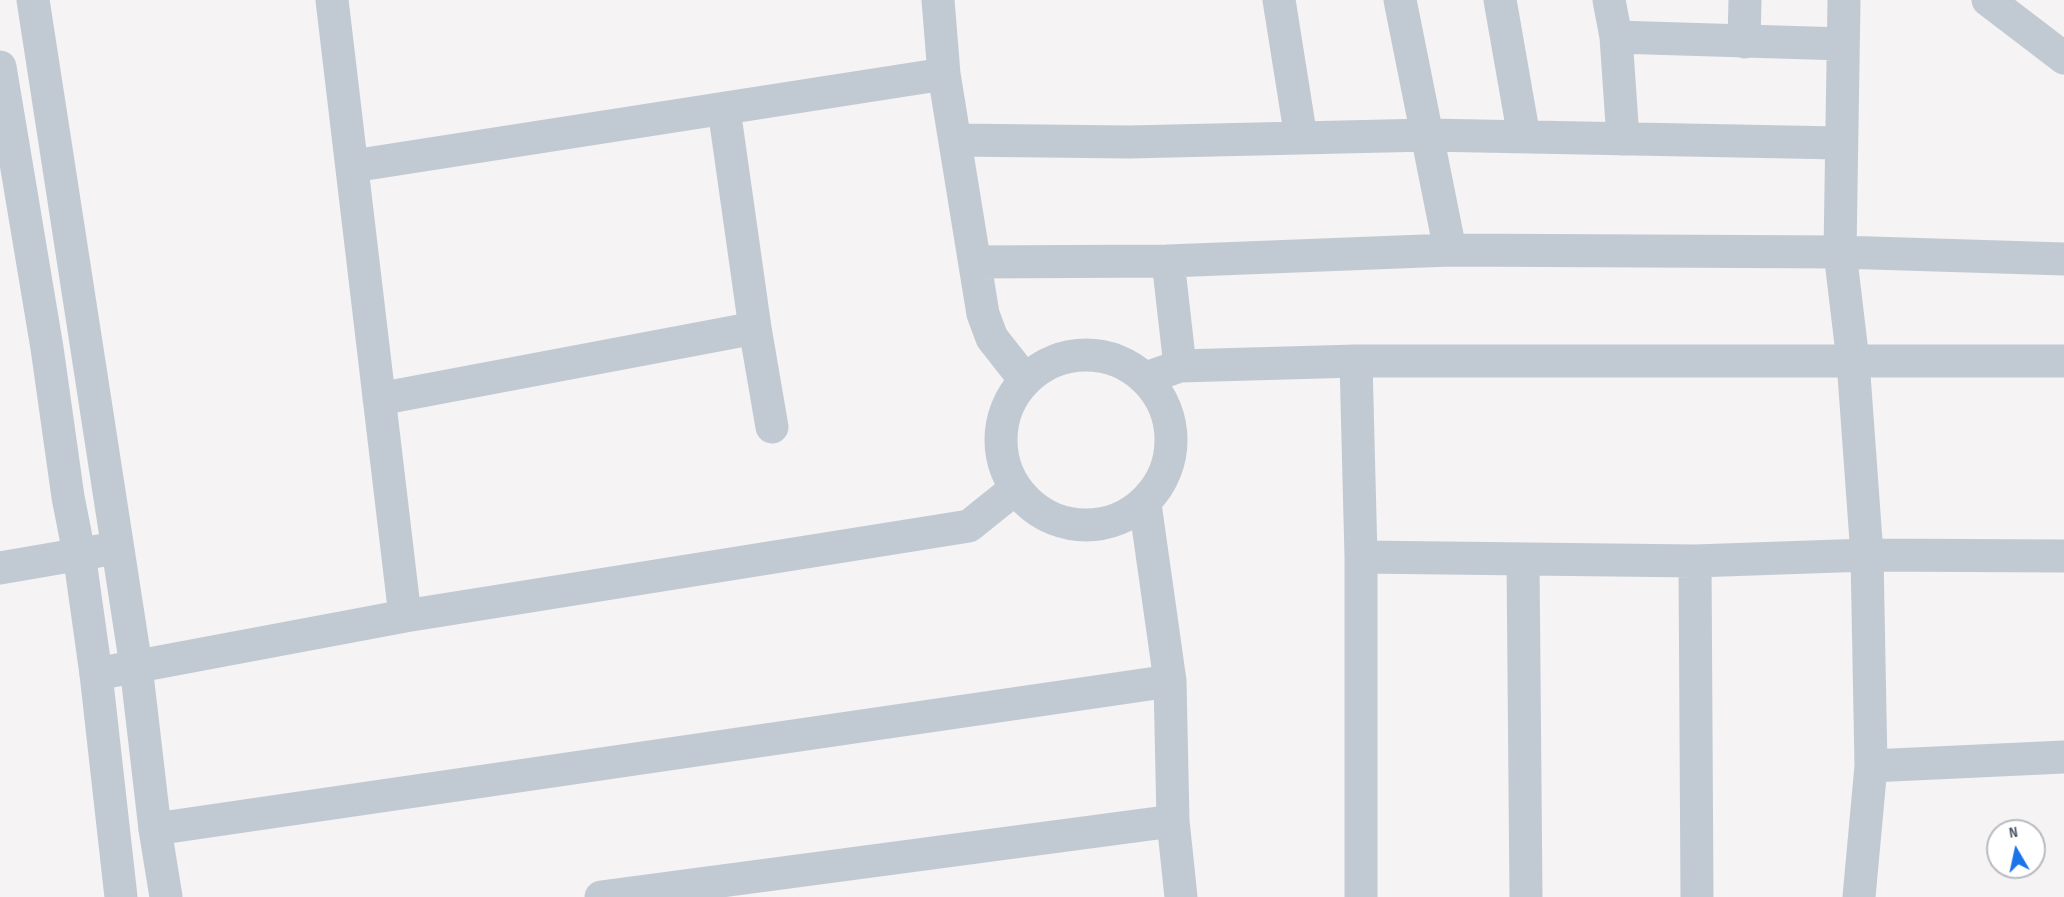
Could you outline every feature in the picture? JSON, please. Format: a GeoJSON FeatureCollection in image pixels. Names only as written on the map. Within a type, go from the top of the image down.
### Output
{"type":"FeatureCollection","features":[{"type":"Feature","properties":{"kind":"street"},"geometry":{"type":"LineString","coordinates":[[33,0],[136,666],[154,829],[166,897]]}},
{"type":"Feature","properties":{"kind":"street"},"geometry":{"type":"LineString","coordinates":[[332,0],[405,616]]}},
{"type":"Feature","properties":{"kind":"street"},"geometry":{"type":"LineString","coordinates":[[938,0],[944,74],[983,314],[992,338],[1025,380]]}},
{"type":"Feature","properties":{"kind":"street"},"geometry":{"type":"LineString","coordinates":[[1280,0],[1301,138]]}},
{"type":"Feature","properties":{"kind":"street"},"geometry":{"type":"LineString","coordinates":[[1400,0],[1450,249]]}},
{"type":"Feature","properties":{"kind":"street"},"geometry":{"type":"LineString","coordinates":[[1500,0],[1524,136]]}},
{"type":"Feature","properties":{"kind":"street"},"geometry":{"type":"LineString","coordinates":[[1609,0],[1616,38],[1623,139]]}},
{"type":"Feature","properties":{"kind":"street"},"geometry":{"type":"LineString","coordinates":[[1744,0],[1744,42]]}},
{"type":"Feature","properties":{"kind":"street"},"geometry":{"type":"LineString","coordinates":[[1844,0],[1840,252],[1853,362],[1867,555],[1871,766],[1859,897]]}},
{"type":"Feature","properties":{"kind":"street"},"geometry":{"type":"LineString","coordinates":[[1988,0],[2064,58]]}},
{"type":"Feature","properties":{"kind":"street"},"geometry":{"type":"LineString","coordinates":[[1616,38],[1843,44]]}},
{"type":"Feature","properties":{"kind":"street"},"geometry":{"type":"LineString","coordinates":[[0,67],[79,554],[96,674],[121,897]]}},
{"type":"Feature","properties":{"kind":"street"},"geometry":{"type":"LineString","coordinates":[[353,166],[944,74]]}},
{"type":"Feature","properties":{"kind":"street"},"geometry":{"type":"LineString","coordinates":[[724,109],[755,328],[772,426]]}},
{"type":"Feature","properties":{"kind":"street"},"geometry":{"type":"LineString","coordinates":[[955,140],[1129,142],[1428,135],[1840,143]]}},
{"type":"Feature","properties":{"kind":"street"},"geometry":{"type":"LineString","coordinates":[[976,262],[1168,261],[1450,249],[1840,252],[2064,260]]}},
{"type":"Feature","properties":{"kind":"street"},"geometry":{"type":"LineString","coordinates":[[1168,261],[1180,366]]}},
{"type":"Feature","properties":{"kind":"street"},"geometry":{"type":"LineString","coordinates":[[379,399],[755,328]]}},
{"type":"Feature","properties":{"kind":"street"},"geometry":{"type":"LineString","coordinates":[[1079,355],[1108,358],[1146,378],[1155,389],[1168,415],[1172,443],[1166,471],[1145,504],[1130,514],[1104,524],[1076,525],[1050,518],[1027,502],[1015,489],[1002,454],[1001,426],[1010,400],[1025,380],[1051,362],[1079,355]]}},
{"type":"Feature","properties":{"kind":"street"},"geometry":{"type":"LineString","coordinates":[[1356,361],[1361,557],[1361,897]]}},
{"type":"Feature","properties":{"kind":"street"},"geometry":{"type":"LineString","coordinates":[[1146,378],[1180,366],[1356,361],[2064,361]]}},
{"type":"Feature","properties":{"kind":"street"},"geometry":{"type":"LineString","coordinates":[[96,674],[405,616],[969,526],[1015,489]]}},
{"type":"Feature","properties":{"kind":"street"},"geometry":{"type":"LineString","coordinates":[[1145,504],[1170,681],[1173,821],[1181,897]]}},
{"type":"Feature","properties":{"kind":"street"},"geometry":{"type":"LineString","coordinates":[[0,568],[116,548]]}},
{"type":"Feature","properties":{"kind":"street"},"geometry":{"type":"LineString","coordinates":[[1361,557],[1695,561],[1867,555],[2064,556]]}},
{"type":"Feature","properties":{"kind":"street"},"geometry":{"type":"LineString","coordinates":[[1522,560],[1526,897]]}},
{"type":"Feature","properties":{"kind":"street"},"geometry":{"type":"LineString","coordinates":[[1695,561],[1697,897]]}},
{"type":"Feature","properties":{"kind":"street"},"geometry":{"type":"LineString","coordinates":[[154,829],[1170,681]]}},
{"type":"Feature","properties":{"kind":"street"},"geometry":{"type":"LineString","coordinates":[[1871,766],[2064,757]]}},
{"type":"Feature","properties":{"kind":"street"},"geometry":{"type":"LineString","coordinates":[[601,897],[1173,821]]}}]}
